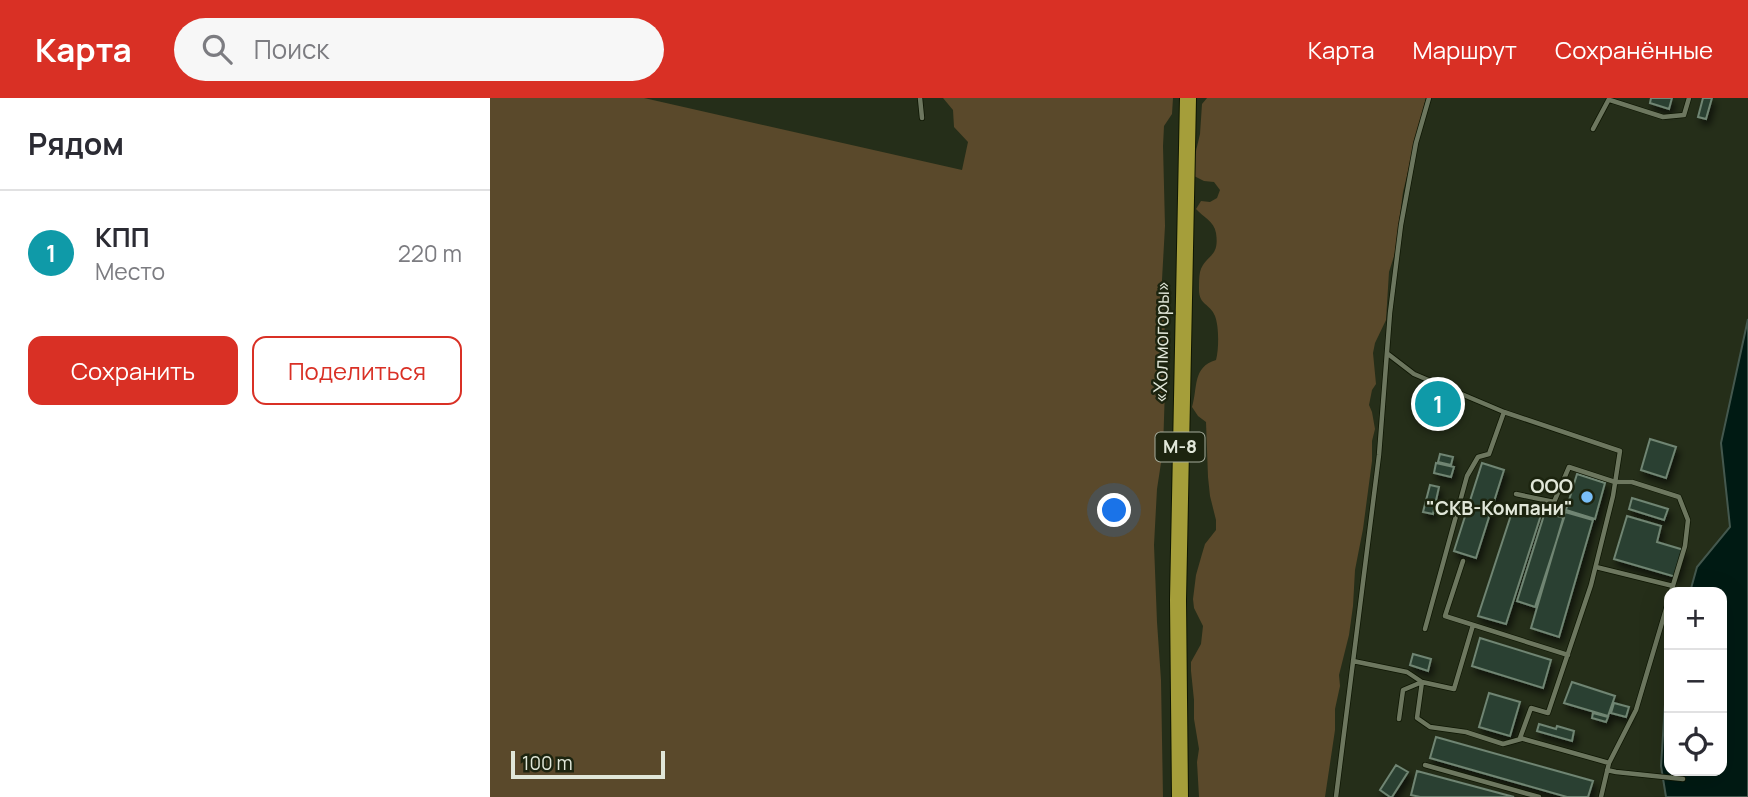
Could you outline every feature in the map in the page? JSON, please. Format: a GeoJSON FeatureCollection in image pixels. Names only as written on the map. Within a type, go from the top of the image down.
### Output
{"type":"FeatureCollection","features":[{"type":"Feature","properties":{"kind":"highway","name":"«Холмогоры»"},"geometry":{"type":"LineString","coordinates":[[1180,797],[1178,600],[1188,98]]}},
{"type":"Feature","properties":{"kind":"lane"},"geometry":{"type":"LineString","coordinates":[[920,98],[922,118]]}},
{"type":"Feature","properties":{"kind":"lane"},"geometry":{"type":"LineString","coordinates":[[1336,797],[1378,455],[1390,313],[1401,225],[1416,143],[1429,98]]}},
{"type":"Feature","properties":{"kind":"lane"},"geometry":{"type":"LineString","coordinates":[[1593,129],[1610,99],[1663,117],[1684,115],[1689,98]]}},
{"type":"Feature","properties":{"kind":"lane"},"geometry":{"type":"LineString","coordinates":[[1387,353],[1414,374],[1504,412],[1620,451],[1596,567],[1548,713],[1531,708],[1520,738],[1522,739]]}},
{"type":"Feature","properties":{"kind":"lane"},"geometry":{"type":"LineString","coordinates":[[1425,629],[1467,476],[1478,457],[1489,454],[1504,412]]}},
{"type":"Feature","properties":{"kind":"lane"},"geometry":{"type":"LineString","coordinates":[[1516,494],[1554,502],[1569,467],[1615,482],[1632,482],[1679,497],[1688,520],[1685,546],[1673,587]]}},
{"type":"Feature","properties":{"kind":"lane"},"geometry":{"type":"LineString","coordinates":[[1463,561],[1445,616],[1568,654]]}},
{"type":"Feature","properties":{"kind":"lane"},"geometry":{"type":"LineString","coordinates":[[1596,567],[1665,587]]}},
{"type":"Feature","properties":{"kind":"lane"},"geometry":{"type":"LineString","coordinates":[[1601,797],[1609,763],[1636,710],[1664,616]]}},
{"type":"Feature","properties":{"kind":"lane"},"geometry":{"type":"LineString","coordinates":[[1353,661],[1407,672],[1422,682],[1454,689],[1474,625]]}},
{"type":"Feature","properties":{"kind":"lane"},"geometry":{"type":"LineString","coordinates":[[1399,719],[1404,690],[1422,682]]}},
{"type":"Feature","properties":{"kind":"lane"},"geometry":{"type":"LineString","coordinates":[[1422,682],[1417,718],[1430,727],[1466,732],[1503,744],[1522,739],[1609,763]]}},
{"type":"Feature","properties":{"kind":"lane"},"geometry":{"type":"LineString","coordinates":[[1425,765],[1539,797]]}},
{"type":"Feature","properties":{"kind":"lane"},"geometry":{"type":"LineString","coordinates":[[1607,769],[1684,779]]}},
{"type":"Feature","properties":{"kind":"shaded area"},"geometry":{"type":"Polygon","coordinates":[[[490,98],[644,98],[962,170],[968,142],[954,127],[953,110],[943,98],[1173,98],[1172,114],[1164,126],[1163,146],[1165,226],[1162,280],[1166,356],[1163,450],[1157,489],[1154,545],[1161,680],[1163,797],[490,797],[490,98]]]}},
{"type":"Feature","properties":{"kind":"shaded area"},"geometry":{"type":"Polygon","coordinates":[[[1207,98],[1426,98],[1403,192],[1395,253],[1389,272],[1386,320],[1373,353],[1376,384],[1369,405],[1375,429],[1372,461],[1355,570],[1349,635],[1339,675],[1335,730],[1325,797],[1199,797],[1199,749],[1194,719],[1191,662],[1201,644],[1203,626],[1194,608],[1193,599],[1202,554],[1205,544],[1216,530],[1216,520],[1208,477],[1206,422],[1192,407],[1199,373],[1208,363],[1216,360],[1218,338],[1215,316],[1199,295],[1202,266],[1216,248],[1216,233],[1211,222],[1196,209],[1201,201],[1210,202],[1217,198],[1220,190],[1214,182],[1194,176],[1202,104],[1207,98]]]}},
{"type":"Feature","properties":{"kind":"water"},"geometry":{"type":"Polygon","coordinates":[[[1748,319],[1748,797],[1666,797],[1661,766],[1664,720],[1664,776],[1727,776],[1727,587],[1691,587],[1697,567],[1730,527],[1721,443],[1748,319]]]}},
{"type":"Feature","properties":{"kind":"building"},"geometry":{"type":"Polygon","coordinates":[[[1651,98],[1672,98],[1669,109],[1650,103],[1651,98]]]}},
{"type":"Feature","properties":{"kind":"building"},"geometry":{"type":"Polygon","coordinates":[[[1703,98],[1712,98],[1706,119],[1698,117],[1703,98]]]}},
{"type":"Feature","properties":{"kind":"building"},"geometry":{"type":"Polygon","coordinates":[[[1432,391],[1450,399],[1443,416],[1425,409],[1432,391]]]}},
{"type":"Feature","properties":{"kind":"building"},"geometry":{"type":"Polygon","coordinates":[[[1650,439],[1676,447],[1666,478],[1641,470],[1650,439]]]}},
{"type":"Feature","properties":{"kind":"building"},"geometry":{"type":"Polygon","coordinates":[[[1440,454],[1453,457],[1451,465],[1438,462],[1440,454]]]}},
{"type":"Feature","properties":{"kind":"building"},"geometry":{"type":"Polygon","coordinates":[[[1436,463],[1454,467],[1451,477],[1434,473],[1436,463]]]}},
{"type":"Feature","properties":{"kind":"building"},"geometry":{"type":"Polygon","coordinates":[[[1482,463],[1504,470],[1476,558],[1454,551],[1482,463]]]}},
{"type":"Feature","properties":{"kind":"building"},"geometry":{"type":"Polygon","coordinates":[[[1577,474],[1605,483],[1595,519],[1566,510],[1577,474]]]}},
{"type":"Feature","properties":{"kind":"building"},"geometry":{"type":"Polygon","coordinates":[[[1430,485],[1439,487],[1433,514],[1423,512],[1430,485]]]}},
{"type":"Feature","properties":{"kind":"building"},"geometry":{"type":"Polygon","coordinates":[[[1632,498],[1668,509],[1664,520],[1629,509],[1632,498]]]}},
{"type":"Feature","properties":{"kind":"building"},"geometry":{"type":"Polygon","coordinates":[[[1514,506],[1541,515],[1506,624],[1478,616],[1514,506]]]}},
{"type":"Feature","properties":{"kind":"building"},"geometry":{"type":"Polygon","coordinates":[[[1545,512],[1564,518],[1535,607],[1517,601],[1545,512]]]}},
{"type":"Feature","properties":{"kind":"building"},"geometry":{"type":"Polygon","coordinates":[[[1565,512],[1593,520],[1559,637],[1531,628],[1565,512]]]}},
{"type":"Feature","properties":{"kind":"building"},"geometry":{"type":"Polygon","coordinates":[[[1627,516],[1661,526],[1657,542],[1684,550],[1676,577],[1614,559],[1627,516]]]}},
{"type":"Feature","properties":{"kind":"building"},"geometry":{"type":"Polygon","coordinates":[[[1480,638],[1551,660],[1543,688],[1472,666],[1480,638]]]}},
{"type":"Feature","properties":{"kind":"building"},"geometry":{"type":"Polygon","coordinates":[[[1413,654],[1431,659],[1428,671],[1410,665],[1413,654]]]}},
{"type":"Feature","properties":{"kind":"building"},"geometry":{"type":"Polygon","coordinates":[[[1572,682],[1615,696],[1608,716],[1564,703],[1572,682]]]}},
{"type":"Feature","properties":{"kind":"building"},"geometry":{"type":"Polygon","coordinates":[[[1489,693],[1520,702],[1510,736],[1479,727],[1489,693]]]}},
{"type":"Feature","properties":{"kind":"building"},"geometry":{"type":"Polygon","coordinates":[[[1614,703],[1629,707],[1626,717],[1611,713],[1614,703]]]}},
{"type":"Feature","properties":{"kind":"building"},"geometry":{"type":"Polygon","coordinates":[[[1593,713],[1608,717],[1606,722],[1592,718],[1593,713]]]}},
{"type":"Feature","properties":{"kind":"building"},"geometry":{"type":"Polygon","coordinates":[[[1539,724],[1574,731],[1572,741],[1537,731],[1539,724]]]}},
{"type":"Feature","properties":{"kind":"building"},"geometry":{"type":"Polygon","coordinates":[[[1436,737],[1593,781],[1588,797],[1567,797],[1430,758],[1436,737]]]}},
{"type":"Feature","properties":{"kind":"building"},"geometry":{"type":"Polygon","coordinates":[[[1396,765],[1408,772],[1390,797],[1380,790],[1396,765]]]}},
{"type":"Feature","properties":{"kind":"building"},"geometry":{"type":"Polygon","coordinates":[[[1417,771],[1514,797],[1411,795],[1417,771]]]}},
{"type":"Feature","properties":{"kind":"place","name":"КПП"},"geometry":{"type":"Point","coordinates":[1438,404]}},
{"type":"Feature","properties":{"kind":"place","name":"ООО \"СКВ-Компани\""},"geometry":{"type":"Point","coordinates":[1587,497]}}]}
